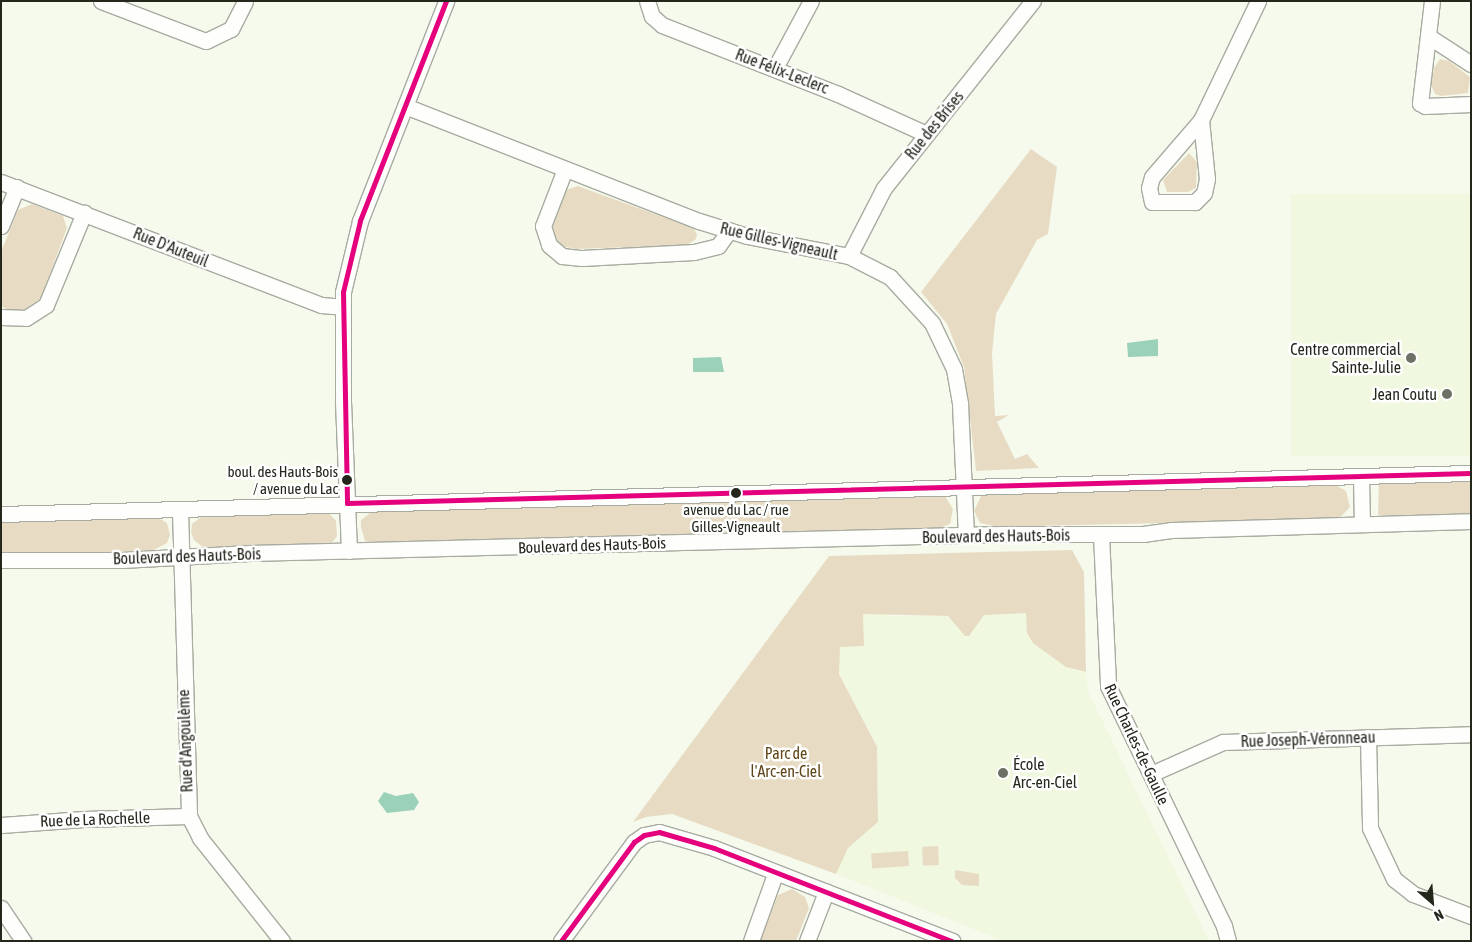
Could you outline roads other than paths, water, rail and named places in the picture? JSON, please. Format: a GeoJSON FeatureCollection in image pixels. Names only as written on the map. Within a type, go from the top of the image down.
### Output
{"type":"FeatureCollection","features":[{"type":"Feature","properties":{"kind":"street"},"geometry":{"type":"LineString","coordinates":[[101,1],[206,41],[231,29],[245,1]]}},
{"type":"Feature","properties":{"kind":"street"},"geometry":{"type":"LineString","coordinates":[[349,551],[342,307],[358,228],[446,1]]}},
{"type":"Feature","properties":{"kind":"street","name":"Rue Félix-Leclerc"},"geometry":{"type":"LineString","coordinates":[[647,1],[652,16],[662,25],[775,68],[926,134]]}},
{"type":"Feature","properties":{"kind":"street"},"geometry":{"type":"LineString","coordinates":[[775,68],[811,1]]}},
{"type":"Feature","properties":{"kind":"street","name":"Rue des Brises"},"geometry":{"type":"LineString","coordinates":[[849,256],[881,193],[1033,1]]}},
{"type":"Feature","properties":{"kind":"street"},"geometry":{"type":"LineString","coordinates":[[1202,120],[1208,179],[1204,193],[1195,202],[1152,202],[1149,188],[1152,177],[1202,120],[1258,1]]}},
{"type":"Feature","properties":{"kind":"street"},"geometry":{"type":"LineString","coordinates":[[1432,1],[1420,103],[1425,106],[1471,104]]}},
{"type":"Feature","properties":{"kind":"street"},"geometry":{"type":"LineString","coordinates":[[1428,36],[1471,64]]}},
{"type":"Feature","properties":{"kind":"street","name":"Rue Gilles-Vigneault"},"geometry":{"type":"LineString","coordinates":[[405,106],[729,231],[849,256],[872,266],[895,281],[921,308],[941,337],[950,358],[959,395],[966,535]]}},
{"type":"Feature","properties":{"kind":"street"},"geometry":{"type":"LineString","coordinates":[[565,169],[543,226],[549,245],[562,256],[687,253],[718,246],[729,231]]}},
{"type":"Feature","properties":{"kind":"street","name":"Rue D'Auteuil"},"geometry":{"type":"LineString","coordinates":[[1,182],[321,305],[342,307]]}},
{"type":"Feature","properties":{"kind":"street"},"geometry":{"type":"LineString","coordinates":[[1,226],[17,187]]}},
{"type":"Feature","properties":{"kind":"street"},"geometry":{"type":"LineString","coordinates":[[1,317],[26,318],[46,305],[84,213]]}},
{"type":"Feature","properties":{"kind":"street"},"geometry":{"type":"LineString","coordinates":[[1,514],[319,507],[347,503],[1471,473]]}},
{"type":"Feature","properties":{"kind":"street"},"geometry":{"type":"LineString","coordinates":[[1361,477],[1362,524]]}},
{"type":"Feature","properties":{"kind":"street","name":"Rue d'Angoulème"},"geometry":{"type":"LineString","coordinates":[[180,510],[184,738],[189,816],[200,838],[282,941]]}},
{"type":"Feature","properties":{"kind":"street","name":"Boulevard des Hauts-Bois"},"geometry":{"type":"LineString","coordinates":[[1,560],[182,558],[349,551],[966,535],[1101,535],[1471,521]]}},
{"type":"Feature","properties":{"kind":"street","name":"Rue Charles-de-Gaulle"},"geometry":{"type":"LineString","coordinates":[[1101,535],[1106,679],[1228,941]]}},
{"type":"Feature","properties":{"kind":"street","name":"Rue Joseph-Véronneau"},"geometry":{"type":"LineString","coordinates":[[1151,774],[1223,742],[1471,734]]}},
{"type":"Feature","properties":{"kind":"street"},"geometry":{"type":"LineString","coordinates":[[1368,737],[1370,828],[1394,879],[1413,894],[1471,916]]}},
{"type":"Feature","properties":{"kind":"street","name":"Rue de La Rochelle"},"geometry":{"type":"LineString","coordinates":[[3,821],[189,816]]}},
{"type":"Feature","properties":{"kind":"street"},"geometry":{"type":"LineString","coordinates":[[562,941],[624,853],[634,842],[652,832],[671,834],[952,941]]}},
{"type":"Feature","properties":{"kind":"street"},"geometry":{"type":"LineString","coordinates":[[751,941],[775,874]]}},
{"type":"Feature","properties":{"kind":"street"},"geometry":{"type":"LineString","coordinates":[[807,941],[826,892]]}},
{"type":"Feature","properties":{"kind":"street"},"geometry":{"type":"LineString","coordinates":[[1,908],[22,941]]}},
{"type":"Feature","properties":{"kind":"place","name":"Centre commercial Sainte-Julie"},"geometry":{"type":"Point","coordinates":[1411,358]}},
{"type":"Feature","properties":{"kind":"place","name":"Jean Coutu"},"geometry":{"type":"Point","coordinates":[1447,394]}},
{"type":"Feature","properties":{"kind":"place","name":"boul. des Hauts-Bois / avenue du Lac"},"geometry":{"type":"Point","coordinates":[347,480]}},
{"type":"Feature","properties":{"kind":"place","name":"avenue du Lac / rue Gilles-Vigneault"},"geometry":{"type":"Point","coordinates":[736,493]}},
{"type":"Feature","properties":{"kind":"place","name":"École Arc-en-Ciel"},"geometry":{"type":"Point","coordinates":[1003,773]}},
{"type":"Feature","properties":{"kind":"park label","name":"Parc de l'Arc-en-Ciel"},"geometry":{"type":"Point","coordinates":[786,762]}}]}
